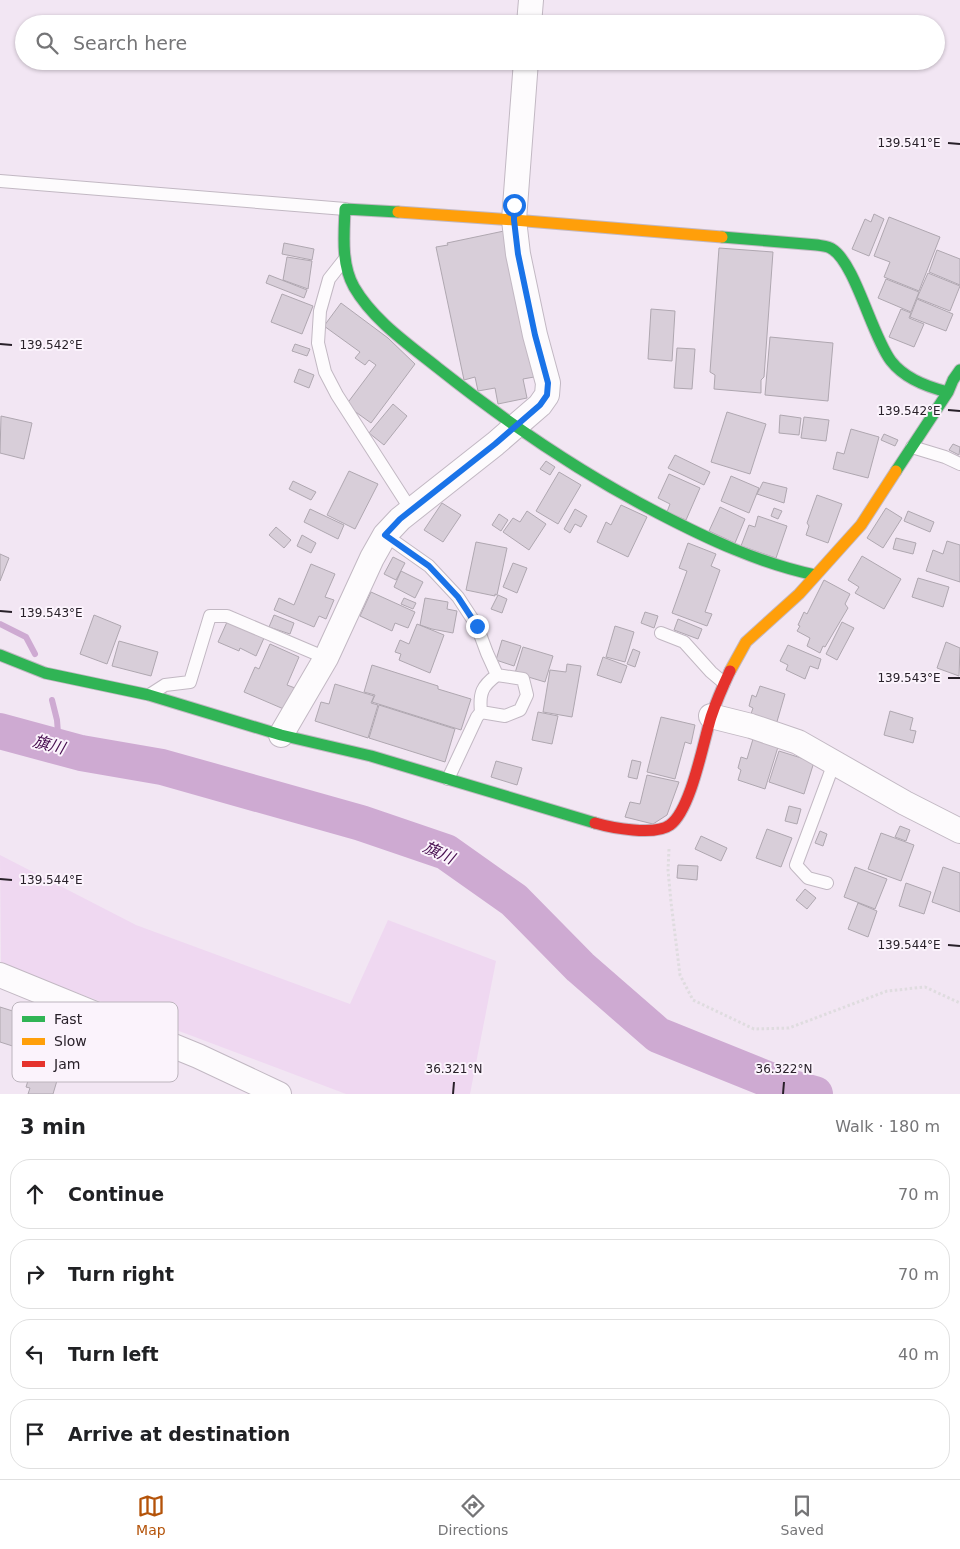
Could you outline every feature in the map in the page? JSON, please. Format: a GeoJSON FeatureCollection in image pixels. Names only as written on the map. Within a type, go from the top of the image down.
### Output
{"type":"FeatureCollection","features":[{"type":"Feature","properties":{"kind":"street"},"geometry":{"type":"LineString","coordinates":[[530,15],[531,0]]}},
{"type":"Feature","properties":{"kind":"street"},"geometry":{"type":"LineString","coordinates":[[281,735],[326,658],[372,558],[385,535],[411,510],[495,444],[540,405],[547,395],[548,383],[535,335],[520,263],[514,220],[525,70]]}},
{"type":"Feature","properties":{"kind":"street"},"geometry":{"type":"LineString","coordinates":[[815,575],[774,565],[702,536],[634,501],[513,427],[385,325],[368,306],[347,272],[345,258],[345,209],[514,220],[817,245],[832,249],[842,259],[879,343],[892,362],[912,378],[929,388],[948,392]]}},
{"type":"Feature","properties":{"kind":"street"},"geometry":{"type":"LineString","coordinates":[[0,655],[45,673],[149,696],[281,735],[371,756],[606,826],[648,831],[670,826],[683,808],[696,774],[711,716],[733,663],[746,642],[799,594],[861,525],[948,392],[960,370]]}},
{"type":"Feature","properties":{"kind":"street"},"geometry":{"type":"LineString","coordinates":[[711,716],[751,726],[798,742],[905,803],[960,830]]}},
{"type":"Feature","properties":{"kind":"street"},"geometry":{"type":"LineString","coordinates":[[0,975],[66,1002]]}},
{"type":"Feature","properties":{"kind":"street"},"geometry":{"type":"LineString","coordinates":[[178,1048],[279,1094]]}},
{"type":"Feature","properties":{"kind":"lane"},"geometry":{"type":"LineString","coordinates":[[0,181],[345,209]]}},
{"type":"Feature","properties":{"kind":"lane"},"geometry":{"type":"LineString","coordinates":[[345,258],[329,279],[320,312],[318,343],[325,372],[411,510]]}},
{"type":"Feature","properties":{"kind":"lane"},"geometry":{"type":"LineString","coordinates":[[912,447],[945,457],[960,464]]}},
{"type":"Feature","properties":{"kind":"lane"},"geometry":{"type":"LineString","coordinates":[[385,535],[429,566],[458,597],[477,626],[497,675]]}},
{"type":"Feature","properties":{"kind":"lane"},"geometry":{"type":"LineString","coordinates":[[149,696],[165,685],[190,682],[210,616],[228,616],[326,658]]}},
{"type":"Feature","properties":{"kind":"lane"},"geometry":{"type":"LineString","coordinates":[[661,633],[684,642],[711,672],[724,683]]}},
{"type":"Feature","properties":{"kind":"lane"},"geometry":{"type":"LineString","coordinates":[[448,779],[481,712],[480,698],[486,682],[497,675],[523,679],[527,695],[520,710],[505,716],[481,712]]}},
{"type":"Feature","properties":{"kind":"lane"},"geometry":{"type":"LineString","coordinates":[[827,883],[808,878],[796,865],[834,763]]}},
{"type":"Feature","properties":{"kind":"path"},"geometry":{"type":"LineString","coordinates":[[670,826],[668,870],[680,975],[693,1000],[754,1029],[789,1028],[887,992],[926,987],[960,1002]]}},
{"type":"Feature","properties":{"kind":"shaded area"},"geometry":{"type":"Polygon","coordinates":[[[0,855],[136,925],[350,1004],[388,920],[496,961],[470,1094],[346,1094],[178,1031],[178,1002],[102,1002],[1,964],[0,855]]]}},
{"type":"Feature","properties":{"kind":"building"},"geometry":{"type":"Polygon","coordinates":[[[874,214],[884,219],[869,256],[852,249],[865,219],[871,222],[874,214]]]}},
{"type":"Feature","properties":{"kind":"building"},"geometry":{"type":"Polygon","coordinates":[[[889,217],[940,237],[919,291],[884,277],[890,262],[874,256],[889,217]]]}},
{"type":"Feature","properties":{"kind":"building"},"geometry":{"type":"Polygon","coordinates":[[[504,231],[534,377],[523,379],[527,398],[498,404],[495,388],[478,391],[475,377],[464,380],[436,247],[504,231]]]}},
{"type":"Feature","properties":{"kind":"building"},"geometry":{"type":"Polygon","coordinates":[[[284,243],[314,249],[312,260],[282,254],[284,243]]]}},
{"type":"Feature","properties":{"kind":"building"},"geometry":{"type":"Polygon","coordinates":[[[719,248],[773,252],[764,377],[761,380],[761,393],[714,389],[715,375],[710,372],[719,248]]]}},
{"type":"Feature","properties":{"kind":"building"},"geometry":{"type":"Polygon","coordinates":[[[937,250],[960,259],[960,285],[929,272],[937,250]]]}},
{"type":"Feature","properties":{"kind":"building"},"geometry":{"type":"Polygon","coordinates":[[[287,257],[312,261],[308,289],[283,280],[287,257]]]}},
{"type":"Feature","properties":{"kind":"building"},"geometry":{"type":"Polygon","coordinates":[[[928,273],[960,286],[950,311],[917,298],[928,273]]]}},
{"type":"Feature","properties":{"kind":"building"},"geometry":{"type":"Polygon","coordinates":[[[269,275],[307,290],[304,298],[266,283],[269,275]]]}},
{"type":"Feature","properties":{"kind":"building"},"geometry":{"type":"Polygon","coordinates":[[[886,279],[919,292],[911,312],[878,298],[886,279]]]}},
{"type":"Feature","properties":{"kind":"building"},"geometry":{"type":"Polygon","coordinates":[[[282,294],[313,306],[302,334],[271,322],[282,294]]]}},
{"type":"Feature","properties":{"kind":"building"},"geometry":{"type":"Polygon","coordinates":[[[917,299],[953,314],[946,331],[910,317],[917,299]]]}},
{"type":"Feature","properties":{"kind":"building"},"geometry":{"type":"Polygon","coordinates":[[[341,303],[388,338],[415,364],[371,423],[346,405],[376,365],[369,360],[365,365],[355,358],[360,352],[324,326],[341,303]]]}},
{"type":"Feature","properties":{"kind":"building"},"geometry":{"type":"Polygon","coordinates":[[[651,309],[675,311],[672,361],[648,359],[651,309]]]}},
{"type":"Feature","properties":{"kind":"building"},"geometry":{"type":"Polygon","coordinates":[[[901,309],[911,313],[909,318],[924,324],[914,347],[889,337],[901,309]]]}},
{"type":"Feature","properties":{"kind":"building"},"geometry":{"type":"Polygon","coordinates":[[[770,337],[833,343],[828,401],[765,395],[770,337]]]}},
{"type":"Feature","properties":{"kind":"building"},"geometry":{"type":"Polygon","coordinates":[[[295,344],[310,349],[307,356],[292,351],[295,344]]]}},
{"type":"Feature","properties":{"kind":"building"},"geometry":{"type":"Polygon","coordinates":[[[677,348],[695,349],[692,389],[674,388],[677,348]]]}},
{"type":"Feature","properties":{"kind":"building"},"geometry":{"type":"Polygon","coordinates":[[[299,369],[314,375],[309,388],[294,382],[299,369]]]}},
{"type":"Feature","properties":{"kind":"building"},"geometry":{"type":"Polygon","coordinates":[[[393,404],[407,416],[384,445],[369,433],[393,404]]]}},
{"type":"Feature","properties":{"kind":"building"},"geometry":{"type":"Polygon","coordinates":[[[727,412],[766,424],[750,474],[711,462],[727,412]]]}},
{"type":"Feature","properties":{"kind":"building"},"geometry":{"type":"Polygon","coordinates":[[[780,415],[801,418],[799,435],[779,433],[780,415]]]}},
{"type":"Feature","properties":{"kind":"building"},"geometry":{"type":"Polygon","coordinates":[[[1,416],[32,423],[24,459],[0,453],[1,416]]]}},
{"type":"Feature","properties":{"kind":"building"},"geometry":{"type":"Polygon","coordinates":[[[804,417],[829,420],[826,441],[801,438],[804,417]]]}},
{"type":"Feature","properties":{"kind":"building"},"geometry":{"type":"Polygon","coordinates":[[[851,429],[879,437],[868,478],[833,469],[837,452],[844,454],[851,429]]]}},
{"type":"Feature","properties":{"kind":"building"},"geometry":{"type":"Polygon","coordinates":[[[884,434],[898,440],[895,446],[881,440],[884,434]]]}},
{"type":"Feature","properties":{"kind":"building"},"geometry":{"type":"Polygon","coordinates":[[[953,444],[960,447],[959,455],[949,450],[953,444]]]}},
{"type":"Feature","properties":{"kind":"building"},"geometry":{"type":"Polygon","coordinates":[[[675,455],[710,472],[704,485],[668,468],[675,455]]]}},
{"type":"Feature","properties":{"kind":"building"},"geometry":{"type":"Polygon","coordinates":[[[546,461],[555,467],[550,475],[540,469],[546,461]]]}},
{"type":"Feature","properties":{"kind":"building"},"geometry":{"type":"Polygon","coordinates":[[[349,471],[378,484],[355,529],[327,515],[349,471]]]}},
{"type":"Feature","properties":{"kind":"building"},"geometry":{"type":"Polygon","coordinates":[[[559,472],[581,485],[558,524],[536,511],[559,472]]]}},
{"type":"Feature","properties":{"kind":"building"},"geometry":{"type":"Polygon","coordinates":[[[669,474],[700,488],[686,520],[667,512],[670,504],[658,498],[669,474]]]}},
{"type":"Feature","properties":{"kind":"building"},"geometry":{"type":"Polygon","coordinates":[[[731,476],[759,488],[749,513],[721,501],[731,476]]]}},
{"type":"Feature","properties":{"kind":"building"},"geometry":{"type":"Polygon","coordinates":[[[293,481],[316,492],[311,500],[289,489],[293,481]]]}},
{"type":"Feature","properties":{"kind":"building"},"geometry":{"type":"Polygon","coordinates":[[[763,482],[787,488],[784,503],[757,494],[763,482]]]}},
{"type":"Feature","properties":{"kind":"building"},"geometry":{"type":"Polygon","coordinates":[[[817,495],[842,504],[828,543],[806,535],[809,526],[807,523],[817,495]]]}},
{"type":"Feature","properties":{"kind":"building"},"geometry":{"type":"Polygon","coordinates":[[[442,503],[461,515],[443,542],[424,530],[442,503]]]}},
{"type":"Feature","properties":{"kind":"building"},"geometry":{"type":"Polygon","coordinates":[[[621,505],[647,517],[628,557],[597,542],[606,522],[611,525],[621,505]]]}},
{"type":"Feature","properties":{"kind":"building"},"geometry":{"type":"Polygon","coordinates":[[[720,507],[745,519],[735,543],[709,531],[720,507]]]}},
{"type":"Feature","properties":{"kind":"building"},"geometry":{"type":"Polygon","coordinates":[[[774,508],[782,511],[778,519],[771,516],[774,508]]]}},
{"type":"Feature","properties":{"kind":"building"},"geometry":{"type":"Polygon","coordinates":[[[886,508],[902,518],[883,548],[867,538],[886,508]]]}},
{"type":"Feature","properties":{"kind":"building"},"geometry":{"type":"Polygon","coordinates":[[[310,509],[344,525],[338,539],[304,522],[310,509]]]}},
{"type":"Feature","properties":{"kind":"building"},"geometry":{"type":"Polygon","coordinates":[[[575,509],[587,516],[581,527],[575,524],[570,533],[564,529],[575,509]]]}},
{"type":"Feature","properties":{"kind":"building"},"geometry":{"type":"Polygon","coordinates":[[[527,511],[546,524],[529,550],[503,532],[513,518],[520,522],[527,511]]]}},
{"type":"Feature","properties":{"kind":"building"},"geometry":{"type":"Polygon","coordinates":[[[908,511],[934,522],[930,532],[904,521],[908,511]]]}},
{"type":"Feature","properties":{"kind":"building"},"geometry":{"type":"Polygon","coordinates":[[[499,514],[508,520],[501,531],[492,525],[499,514]]]}},
{"type":"Feature","properties":{"kind":"building"},"geometry":{"type":"Polygon","coordinates":[[[758,516],[787,526],[776,558],[741,546],[749,525],[755,527],[758,516]]]}},
{"type":"Feature","properties":{"kind":"building"},"geometry":{"type":"Polygon","coordinates":[[[276,527],[291,540],[284,548],[269,535],[276,527]]]}},
{"type":"Feature","properties":{"kind":"building"},"geometry":{"type":"Polygon","coordinates":[[[302,535],[316,543],[311,553],[297,546],[302,535]]]}},
{"type":"Feature","properties":{"kind":"building"},"geometry":{"type":"Polygon","coordinates":[[[896,538],[916,543],[913,554],[893,549],[896,538]]]}},
{"type":"Feature","properties":{"kind":"building"},"geometry":{"type":"Polygon","coordinates":[[[947,541],[960,545],[960,582],[926,571],[933,550],[943,554],[947,541]]]}},
{"type":"Feature","properties":{"kind":"building"},"geometry":{"type":"Polygon","coordinates":[[[476,542],[507,548],[497,595],[495,594],[495,596],[466,590],[476,542]]]}},
{"type":"Feature","properties":{"kind":"building"},"geometry":{"type":"Polygon","coordinates":[[[688,543],[716,554],[711,566],[720,570],[705,612],[712,614],[707,626],[672,613],[687,571],[679,568],[688,543]]]}},
{"type":"Feature","properties":{"kind":"building"},"geometry":{"type":"Polygon","coordinates":[[[0,554],[9,558],[0,581],[0,554]]]}},
{"type":"Feature","properties":{"kind":"building"},"geometry":{"type":"Polygon","coordinates":[[[862,556],[901,579],[884,609],[855,593],[859,587],[848,580],[862,556]]]}},
{"type":"Feature","properties":{"kind":"building"},"geometry":{"type":"Polygon","coordinates":[[[393,557],[405,563],[396,580],[384,574],[393,557]]]}},
{"type":"Feature","properties":{"kind":"building"},"geometry":{"type":"Polygon","coordinates":[[[513,563],[527,568],[517,593],[503,587],[513,563]]]}},
{"type":"Feature","properties":{"kind":"building"},"geometry":{"type":"Polygon","coordinates":[[[311,564],[335,574],[325,597],[334,600],[326,619],[319,616],[314,627],[274,610],[279,598],[294,605],[311,564]]]}},
{"type":"Feature","properties":{"kind":"building"},"geometry":{"type":"Polygon","coordinates":[[[401,571],[423,582],[415,598],[394,587],[401,571]]]}},
{"type":"Feature","properties":{"kind":"building"},"geometry":{"type":"Polygon","coordinates":[[[918,578],[949,587],[943,607],[912,597],[918,578]]]}},
{"type":"Feature","properties":{"kind":"building"},"geometry":{"type":"Polygon","coordinates":[[[824,580],[850,594],[845,604],[848,608],[820,653],[807,646],[810,638],[797,631],[804,612],[807,614],[824,580]]]}},
{"type":"Feature","properties":{"kind":"building"},"geometry":{"type":"Polygon","coordinates":[[[371,592],[415,612],[408,628],[395,623],[392,631],[360,616],[371,592]]]}},
{"type":"Feature","properties":{"kind":"building"},"geometry":{"type":"Polygon","coordinates":[[[498,595],[507,599],[502,613],[491,609],[498,595]]]}},
{"type":"Feature","properties":{"kind":"building"},"geometry":{"type":"Polygon","coordinates":[[[404,598],[416,603],[413,609],[401,604],[404,598]]]}},
{"type":"Feature","properties":{"kind":"building"},"geometry":{"type":"Polygon","coordinates":[[[425,598],[448,602],[447,609],[457,611],[453,633],[420,625],[425,598]]]}},
{"type":"Feature","properties":{"kind":"building"},"geometry":{"type":"Polygon","coordinates":[[[645,612],[658,616],[654,628],[641,623],[645,612]]]}},
{"type":"Feature","properties":{"kind":"building"},"geometry":{"type":"Polygon","coordinates":[[[94,615],[121,626],[107,664],[80,654],[94,615]]]}},
{"type":"Feature","properties":{"kind":"building"},"geometry":{"type":"Polygon","coordinates":[[[274,615],[294,623],[290,634],[269,627],[274,615]]]}},
{"type":"Feature","properties":{"kind":"building"},"geometry":{"type":"Polygon","coordinates":[[[678,619],[702,629],[698,639],[674,630],[678,619]]]}},
{"type":"Feature","properties":{"kind":"building"},"geometry":{"type":"Polygon","coordinates":[[[227,622],[264,638],[256,656],[240,648],[239,651],[218,642],[227,622]]]}},
{"type":"Feature","properties":{"kind":"building"},"geometry":{"type":"Polygon","coordinates":[[[842,622],[854,628],[837,660],[826,654],[842,622]]]}},
{"type":"Feature","properties":{"kind":"building"},"geometry":{"type":"Polygon","coordinates":[[[417,624],[444,635],[430,673],[399,660],[401,654],[395,652],[400,640],[409,644],[417,624]]]}},
{"type":"Feature","properties":{"kind":"building"},"geometry":{"type":"Polygon","coordinates":[[[615,626],[634,632],[625,662],[606,657],[615,626]]]}},
{"type":"Feature","properties":{"kind":"building"},"geometry":{"type":"Polygon","coordinates":[[[502,640],[521,646],[514,666],[496,660],[502,640]]]}},
{"type":"Feature","properties":{"kind":"building"},"geometry":{"type":"Polygon","coordinates":[[[119,641],[158,652],[151,676],[112,666],[119,641]]]}},
{"type":"Feature","properties":{"kind":"building"},"geometry":{"type":"Polygon","coordinates":[[[946,642],[960,648],[959,676],[937,668],[946,642]]]}},
{"type":"Feature","properties":{"kind":"building"},"geometry":{"type":"Polygon","coordinates":[[[270,644],[299,657],[287,685],[295,688],[286,710],[244,692],[255,667],[259,669],[270,644]]]}},
{"type":"Feature","properties":{"kind":"building"},"geometry":{"type":"Polygon","coordinates":[[[788,645],[821,659],[818,669],[810,666],[805,679],[786,670],[788,665],[780,661],[788,645]]]}},
{"type":"Feature","properties":{"kind":"building"},"geometry":{"type":"Polygon","coordinates":[[[523,647],[553,656],[545,682],[515,673],[523,647]]]}},
{"type":"Feature","properties":{"kind":"building"},"geometry":{"type":"Polygon","coordinates":[[[633,649],[640,652],[635,667],[627,664],[633,649]]]}},
{"type":"Feature","properties":{"kind":"building"},"geometry":{"type":"Polygon","coordinates":[[[603,657],[627,666],[621,683],[597,675],[603,657]]]}},
{"type":"Feature","properties":{"kind":"building"},"geometry":{"type":"Polygon","coordinates":[[[567,664],[581,666],[572,717],[543,712],[550,670],[566,672],[567,664]]]}},
{"type":"Feature","properties":{"kind":"building"},"geometry":{"type":"Polygon","coordinates":[[[372,665],[438,686],[438,689],[471,699],[461,730],[372,702],[375,695],[364,692],[372,665]]]}},
{"type":"Feature","properties":{"kind":"building"},"geometry":{"type":"Polygon","coordinates":[[[335,684],[374,696],[371,703],[378,705],[368,738],[315,721],[321,702],[329,704],[335,684]]]}},
{"type":"Feature","properties":{"kind":"building"},"geometry":{"type":"Polygon","coordinates":[[[760,686],[785,694],[776,725],[750,717],[753,708],[749,706],[752,695],[756,697],[760,686]]]}},
{"type":"Feature","properties":{"kind":"building"},"geometry":{"type":"Polygon","coordinates":[[[379,705],[455,729],[445,762],[369,738],[379,705]]]}},
{"type":"Feature","properties":{"kind":"building"},"geometry":{"type":"Polygon","coordinates":[[[890,711],[913,718],[910,730],[916,731],[913,743],[884,735],[890,711]]]}},
{"type":"Feature","properties":{"kind":"building"},"geometry":{"type":"Polygon","coordinates":[[[538,712],[558,716],[552,744],[532,740],[538,712]]]}},
{"type":"Feature","properties":{"kind":"building"},"geometry":{"type":"Polygon","coordinates":[[[661,717],[695,725],[691,744],[685,742],[675,779],[647,772],[661,717]]]}},
{"type":"Feature","properties":{"kind":"building"},"geometry":{"type":"Polygon","coordinates":[[[753,739],[778,747],[765,789],[738,780],[741,770],[738,768],[741,757],[747,759],[753,739]]]}},
{"type":"Feature","properties":{"kind":"building"},"geometry":{"type":"Polygon","coordinates":[[[779,751],[814,762],[804,794],[769,782],[779,751]]]}},
{"type":"Feature","properties":{"kind":"building"},"geometry":{"type":"Polygon","coordinates":[[[632,760],[641,762],[637,779],[628,777],[632,760]]]}},
{"type":"Feature","properties":{"kind":"building"},"geometry":{"type":"Polygon","coordinates":[[[496,761],[522,768],[517,785],[491,777],[496,761]]]}},
{"type":"Feature","properties":{"kind":"building"},"geometry":{"type":"Polygon","coordinates":[[[647,775],[679,782],[667,815],[653,824],[625,817],[630,802],[640,804],[647,775]]]}},
{"type":"Feature","properties":{"kind":"building"},"geometry":{"type":"Polygon","coordinates":[[[789,806],[801,809],[797,824],[785,821],[789,806]]]}},
{"type":"Feature","properties":{"kind":"building"},"geometry":{"type":"Polygon","coordinates":[[[900,826],[910,830],[906,841],[895,837],[900,826]]]}},
{"type":"Feature","properties":{"kind":"building"},"geometry":{"type":"Polygon","coordinates":[[[767,829],[792,838],[781,867],[756,858],[767,829]]]}},
{"type":"Feature","properties":{"kind":"building"},"geometry":{"type":"Polygon","coordinates":[[[820,831],[827,834],[823,846],[815,843],[820,831]]]}},
{"type":"Feature","properties":{"kind":"building"},"geometry":{"type":"Polygon","coordinates":[[[881,833],[914,845],[901,881],[868,869],[881,833]]]}},
{"type":"Feature","properties":{"kind":"building"},"geometry":{"type":"Polygon","coordinates":[[[701,836],[727,848],[721,861],[695,849],[701,836]]]}},
{"type":"Feature","properties":{"kind":"building"},"geometry":{"type":"Polygon","coordinates":[[[678,865],[698,866],[697,880],[677,878],[678,865]]]}},
{"type":"Feature","properties":{"kind":"building"},"geometry":{"type":"Polygon","coordinates":[[[855,867],[887,879],[875,909],[844,897],[855,867]]]}},
{"type":"Feature","properties":{"kind":"building"},"geometry":{"type":"Polygon","coordinates":[[[943,867],[960,873],[960,912],[932,902],[943,867]]]}},
{"type":"Feature","properties":{"kind":"building"},"geometry":{"type":"Polygon","coordinates":[[[906,883],[931,892],[924,914],[899,906],[906,883]]]}},
{"type":"Feature","properties":{"kind":"building"},"geometry":{"type":"Polygon","coordinates":[[[805,889],[816,898],[807,909],[796,900],[805,889]]]}},
{"type":"Feature","properties":{"kind":"building"},"geometry":{"type":"Polygon","coordinates":[[[858,903],[877,911],[868,937],[848,929],[858,903]]]}},
{"type":"Feature","properties":{"kind":"building"},"geometry":{"type":"Polygon","coordinates":[[[0,1007],[12,1011],[12,1046],[0,1042],[0,1007]]]}},
{"type":"Feature","properties":{"kind":"building"},"geometry":{"type":"Polygon","coordinates":[[[28,1082],[57,1082],[53,1094],[28,1094],[30,1088],[26,1087],[28,1082]]]}},
{"type":"Feature","properties":{"kind":"waterway"},"geometry":{"type":"LineString","coordinates":[[0,624],[26,637],[35,654]]}},
{"type":"Feature","properties":{"kind":"waterway"},"geometry":{"type":"LineString","coordinates":[[52,700],[57,720],[59,746]]}},
{"type":"Feature","properties":{"kind":"waterway","name":"旗川"},"geometry":{"type":"LineString","coordinates":[[0,731],[81,753],[162,767],[361,823],[446,852],[514,900],[580,967],[658,1035],[782,1085],[815,1094]]}},
{"type":"Feature","properties":{"kind":"traffic: fast"},"geometry":{"type":"LineString","coordinates":[[398,212],[345,209],[344,249],[347,269],[354,287],[371,310],[403,341],[490,408],[544,446],[600,481],[658,513],[715,541],[774,564],[815,575]]}},
{"type":"Feature","properties":{"kind":"traffic: fast"},"geometry":{"type":"LineString","coordinates":[[722,237],[817,245],[832,249],[840,257],[856,284],[877,335],[891,361],[903,373],[917,381],[932,388],[948,392]]}},
{"type":"Feature","properties":{"kind":"traffic: fast"},"geometry":{"type":"LineString","coordinates":[[896,471],[948,392],[960,370]]}},
{"type":"Feature","properties":{"kind":"traffic: fast"},"geometry":{"type":"LineString","coordinates":[[0,655],[45,673],[149,695],[281,735],[371,756],[595,823]]}},
{"type":"Feature","properties":{"kind":"traffic: slow"},"geometry":{"type":"LineString","coordinates":[[398,212],[722,237]]}},
{"type":"Feature","properties":{"kind":"traffic: slow"},"geometry":{"type":"LineString","coordinates":[[730,671],[746,642],[799,594],[861,525],[896,471]]}},
{"type":"Feature","properties":{"kind":"traffic: jam"},"geometry":{"type":"LineString","coordinates":[[595,823],[622,829],[644,831],[670,825],[677,817],[690,791],[711,717],[730,671]]}},
{"type":"Feature","properties":{"kind":"route"},"geometry":{"type":"LineString","coordinates":[[477,626],[458,597],[429,566],[385,535],[400,519],[495,444],[540,405],[547,395],[548,383],[535,335],[518,254],[514,205]]}}]}
